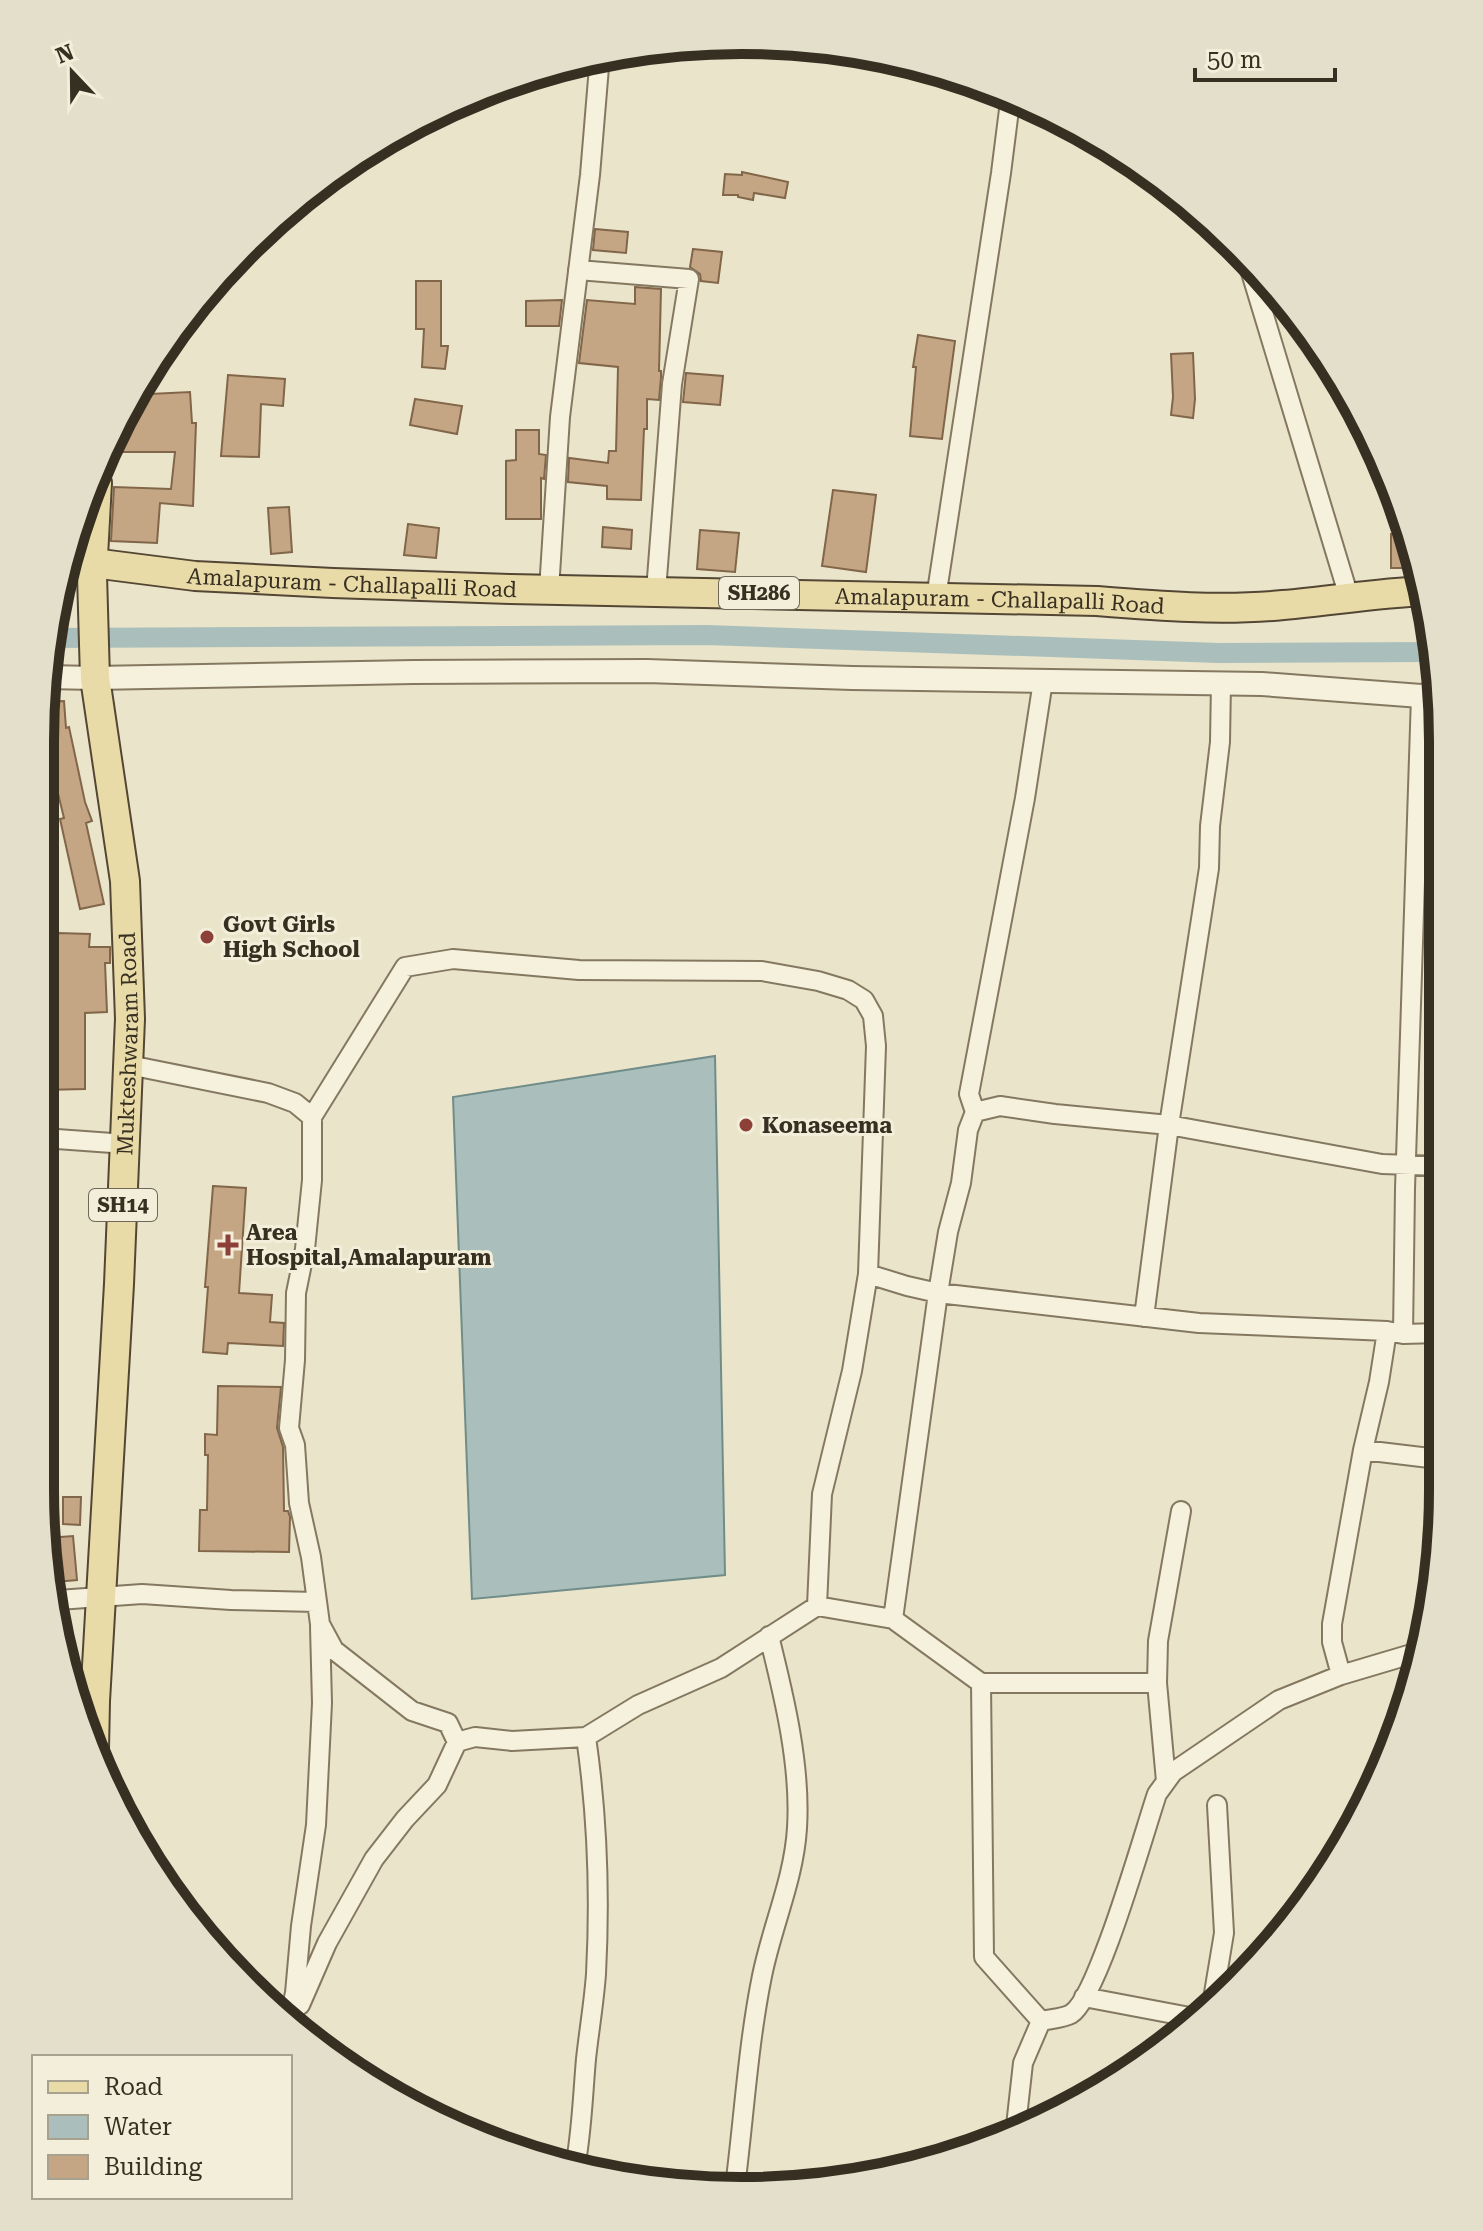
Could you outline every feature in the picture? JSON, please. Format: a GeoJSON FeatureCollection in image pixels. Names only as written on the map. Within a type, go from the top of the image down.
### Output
{"type":"FeatureCollection","features":[{"type":"Feature","properties":{"kind":"main road","name":"Mukteshwaram Road"},"geometry":{"type":"LineString","coordinates":[[94,510],[88,569],[95,670],[125,881],[130,1019],[95,1724]]}},
{"type":"Feature","properties":{"kind":"main road","name":"Amalapuram - Challapalli Road"},"geometry":{"type":"LineString","coordinates":[[88,569],[333,583],[1097,601],[1182,608],[1282,606],[1413,592]]}},
{"type":"Feature","properties":{"kind":"street"},"geometry":{"type":"LineString","coordinates":[[549,590],[560,417],[590,175],[599,69]]}},
{"type":"Feature","properties":{"kind":"street"},"geometry":{"type":"LineString","coordinates":[[936,598],[1009,108]]}},
{"type":"Feature","properties":{"kind":"street"},"geometry":{"type":"LineString","coordinates":[[578,270],[689,279],[672,384],[656,591]]}},
{"type":"Feature","properties":{"kind":"street"},"geometry":{"type":"LineString","coordinates":[[1255,284],[1349,597]]}},
{"type":"Feature","properties":{"kind":"street"},"geometry":{"type":"LineString","coordinates":[[57,675],[95,670],[647,671],[1262,684],[1428,695]]}},
{"type":"Feature","properties":{"kind":"street"},"geometry":{"type":"LineString","coordinates":[[893,1619],[938,1293],[948,1232],[961,1183],[968,1130],[975,1112],[969,1094],[1025,798],[1043,681]]}},
{"type":"Feature","properties":{"kind":"street"},"geometry":{"type":"LineString","coordinates":[[1144,1317],[1169,1125],[1209,868],[1210,826],[1220,742],[1221,683]]}},
{"type":"Feature","properties":{"kind":"street"},"geometry":{"type":"LineString","coordinates":[[1341,1675],[1332,1642],[1332,1624],[1363,1450],[1379,1382],[1395,1333],[1429,722]]}},
{"type":"Feature","properties":{"kind":"street"},"geometry":{"type":"LineString","coordinates":[[292,2009],[316,1825],[322,1703],[320,1624],[311,1557],[299,1503],[295,1445],[289,1428],[295,1360],[296,1293],[305,1249],[312,1180],[312,1117],[405,967],[453,959],[579,970],[762,971],[818,981],[848,990],[864,1000],[873,1016],[876,1046],[868,1274],[852,1371],[822,1494],[817,1606]]}},
{"type":"Feature","properties":{"kind":"street"},"geometry":{"type":"LineString","coordinates":[[129,1065],[268,1093],[295,1103],[312,1117]]}},
{"type":"Feature","properties":{"kind":"street"},"geometry":{"type":"LineString","coordinates":[[975,1112],[1000,1106],[1169,1125],[1382,1164],[1429,1166]]}},
{"type":"Feature","properties":{"kind":"street"},"geometry":{"type":"LineString","coordinates":[[54,1139],[126,1144]]}},
{"type":"Feature","properties":{"kind":"street"},"geometry":{"type":"LineString","coordinates":[[868,1274],[938,1293],[1199,1323],[1429,1333]]}},
{"type":"Feature","properties":{"kind":"street"},"geometry":{"type":"LineString","coordinates":[[1363,1450],[1429,1458]]}},
{"type":"Feature","properties":{"kind":"street"},"geometry":{"type":"LineString","coordinates":[[1166,1781],[1157,1683],[1158,1641],[1181,1511]]}},
{"type":"Feature","properties":{"kind":"street"},"geometry":{"type":"LineString","coordinates":[[63,1600],[142,1594],[316,1602]]}},
{"type":"Feature","properties":{"kind":"street"},"geometry":{"type":"LineString","coordinates":[[295,2011],[327,1943],[374,1859],[437,1785],[457,1742],[475,1737],[512,1741],[586,1737],[638,1705],[721,1668],[817,1606],[893,1619],[981,1683],[1157,1683]]}},
{"type":"Feature","properties":{"kind":"street"},"geometry":{"type":"LineString","coordinates":[[320,1624],[334,1650],[412,1711],[448,1723],[457,1742]]}},
{"type":"Feature","properties":{"kind":"street"},"geometry":{"type":"LineString","coordinates":[[736,2177],[742,2110],[762,1976],[789,1878],[797,1828],[795,1768],[769,1636]]}},
{"type":"Feature","properties":{"kind":"street"},"geometry":{"type":"LineString","coordinates":[[1041,2021],[1072,2014],[1090,1989],[1157,1794],[1173,1772],[1279,1700],[1341,1675],[1409,1655]]}},
{"type":"Feature","properties":{"kind":"street"},"geometry":{"type":"LineString","coordinates":[[981,1683],[984,1957],[1041,2021]]}},
{"type":"Feature","properties":{"kind":"street"},"geometry":{"type":"LineString","coordinates":[[577,2157],[596,1978],[593,1785],[586,1737]]}},
{"type":"Feature","properties":{"kind":"street"},"geometry":{"type":"LineString","coordinates":[[1215,1988],[1224,1933],[1217,1805]]}},
{"type":"Feature","properties":{"kind":"street"},"geometry":{"type":"LineString","coordinates":[[1084,1997],[1183,2016]]}},
{"type":"Feature","properties":{"kind":"street"},"geometry":{"type":"LineString","coordinates":[[1017,2120],[1023,2063],[1041,2021]]}},
{"type":"Feature","properties":{"kind":"water"},"geometry":{"type":"Polygon","coordinates":[[[715,1056],[725,1575],[472,1599],[453,1097],[715,1056]]]}},
{"type":"Feature","properties":{"kind":"building"},"geometry":{"type":"Polygon","coordinates":[[[742,172],[788,182],[785,198],[754,193],[753,200],[738,195],[723,195],[725,174],[742,175],[742,172]]]}},
{"type":"Feature","properties":{"kind":"building"},"geometry":{"type":"Polygon","coordinates":[[[595,229],[628,232],[626,253],[593,250],[595,229]]]}},
{"type":"Feature","properties":{"kind":"building"},"geometry":{"type":"Polygon","coordinates":[[[693,249],[722,252],[718,283],[701,281],[700,274],[690,267],[693,249]]]}},
{"type":"Feature","properties":{"kind":"building"},"geometry":{"type":"Polygon","coordinates":[[[416,281],[441,281],[441,346],[448,346],[445,369],[422,367],[424,329],[416,329],[416,281]]]}},
{"type":"Feature","properties":{"kind":"building"},"geometry":{"type":"Polygon","coordinates":[[[635,287],[661,289],[659,400],[647,399],[641,500],[607,499],[607,486],[568,482],[569,458],[608,463],[609,451],[616,451],[618,367],[579,363],[587,300],[635,304],[635,287]]]}},
{"type":"Feature","properties":{"kind":"building"},"geometry":{"type":"Polygon","coordinates":[[[562,300],[559,326],[526,326],[526,301],[562,300]]]}},
{"type":"Feature","properties":{"kind":"building"},"geometry":{"type":"Polygon","coordinates":[[[918,335],[955,341],[942,439],[910,436],[916,367],[913,367],[918,335]]]}},
{"type":"Feature","properties":{"kind":"building"},"geometry":{"type":"Polygon","coordinates":[[[1193,353],[1193,418],[1171,415],[1171,354],[1193,353]]]}},
{"type":"Feature","properties":{"kind":"building"},"geometry":{"type":"Polygon","coordinates":[[[686,373],[723,376],[720,405],[683,402],[686,373]]]}},
{"type":"Feature","properties":{"kind":"building"},"geometry":{"type":"Polygon","coordinates":[[[228,375],[285,379],[283,406],[261,404],[259,457],[221,456],[228,375]]]}},
{"type":"Feature","properties":{"kind":"building"},"geometry":{"type":"Polygon","coordinates":[[[150,392],[190,392],[192,423],[196,423],[193,506],[160,503],[157,543],[111,541],[114,487],[171,489],[175,452],[118,452],[150,392]]]}},
{"type":"Feature","properties":{"kind":"building"},"geometry":{"type":"Polygon","coordinates":[[[415,399],[462,406],[457,434],[410,425],[415,399]]]}},
{"type":"Feature","properties":{"kind":"building"},"geometry":{"type":"Polygon","coordinates":[[[516,430],[539,430],[539,454],[546,455],[544,479],[541,478],[541,519],[506,519],[506,461],[516,460],[516,430]]]}},
{"type":"Feature","properties":{"kind":"building"},"geometry":{"type":"Polygon","coordinates":[[[833,490],[876,495],[866,572],[822,566],[833,490]]]}},
{"type":"Feature","properties":{"kind":"building"},"geometry":{"type":"Polygon","coordinates":[[[289,507],[292,552],[271,554],[268,508],[289,507]]]}},
{"type":"Feature","properties":{"kind":"building"},"geometry":{"type":"Polygon","coordinates":[[[408,524],[439,528],[436,558],[404,555],[408,524]]]}},
{"type":"Feature","properties":{"kind":"building"},"geometry":{"type":"Polygon","coordinates":[[[603,527],[632,530],[631,549],[602,547],[603,527]]]}},
{"type":"Feature","properties":{"kind":"building"},"geometry":{"type":"Polygon","coordinates":[[[700,530],[739,533],[735,572],[697,569],[700,530]]]}},
{"type":"Feature","properties":{"kind":"building"},"geometry":{"type":"Polygon","coordinates":[[[1391,534],[1397,534],[1407,568],[1391,568],[1391,534]]]}},
{"type":"Feature","properties":{"kind":"building"},"geometry":{"type":"Polygon","coordinates":[[[64,701],[66,728],[69,727],[92,821],[86,823],[104,904],[80,909],[54,777],[55,702],[64,701]]]}},
{"type":"Feature","properties":{"kind":"building"},"geometry":{"type":"Polygon","coordinates":[[[58,933],[90,934],[89,947],[110,947],[110,963],[105,963],[107,1012],[85,1013],[85,1089],[54,1090],[58,933]]]}},
{"type":"Feature","properties":{"kind":"building"},"geometry":{"type":"Polygon","coordinates":[[[213,1186],[246,1188],[239,1293],[272,1295],[270,1322],[284,1323],[283,1346],[228,1343],[227,1354],[203,1352],[213,1186]]]}},
{"type":"Feature","properties":{"kind":"building"},"geometry":{"type":"Polygon","coordinates":[[[218,1386],[281,1387],[277,1428],[283,1447],[284,1511],[288,1511],[290,1517],[289,1552],[199,1551],[200,1510],[207,1510],[208,1455],[205,1455],[205,1434],[217,1435],[218,1386]]]}},
{"type":"Feature","properties":{"kind":"building"},"geometry":{"type":"Polygon","coordinates":[[[63,1497],[81,1497],[80,1525],[63,1524],[63,1497]]]}},
{"type":"Feature","properties":{"kind":"building"},"geometry":{"type":"Polygon","coordinates":[[[73,1536],[77,1580],[60,1582],[55,1537],[73,1536]]]}},
{"type":"Feature","properties":{"kind":"waterway"},"geometry":{"type":"LineString","coordinates":[[62,638],[707,635],[1219,653],[1423,652]]}},
{"type":"Feature","properties":{"kind":"place","name":"Govt Girls High School"},"geometry":{"type":"Point","coordinates":[207,937]}},
{"type":"Feature","properties":{"kind":"place","name":"Konaseema"},"geometry":{"type":"Point","coordinates":[746,1125]}},
{"type":"Feature","properties":{"kind":"place","name":"Area Hospital,Amalapuram"},"geometry":{"type":"Point","coordinates":[228,1245]}}]}
